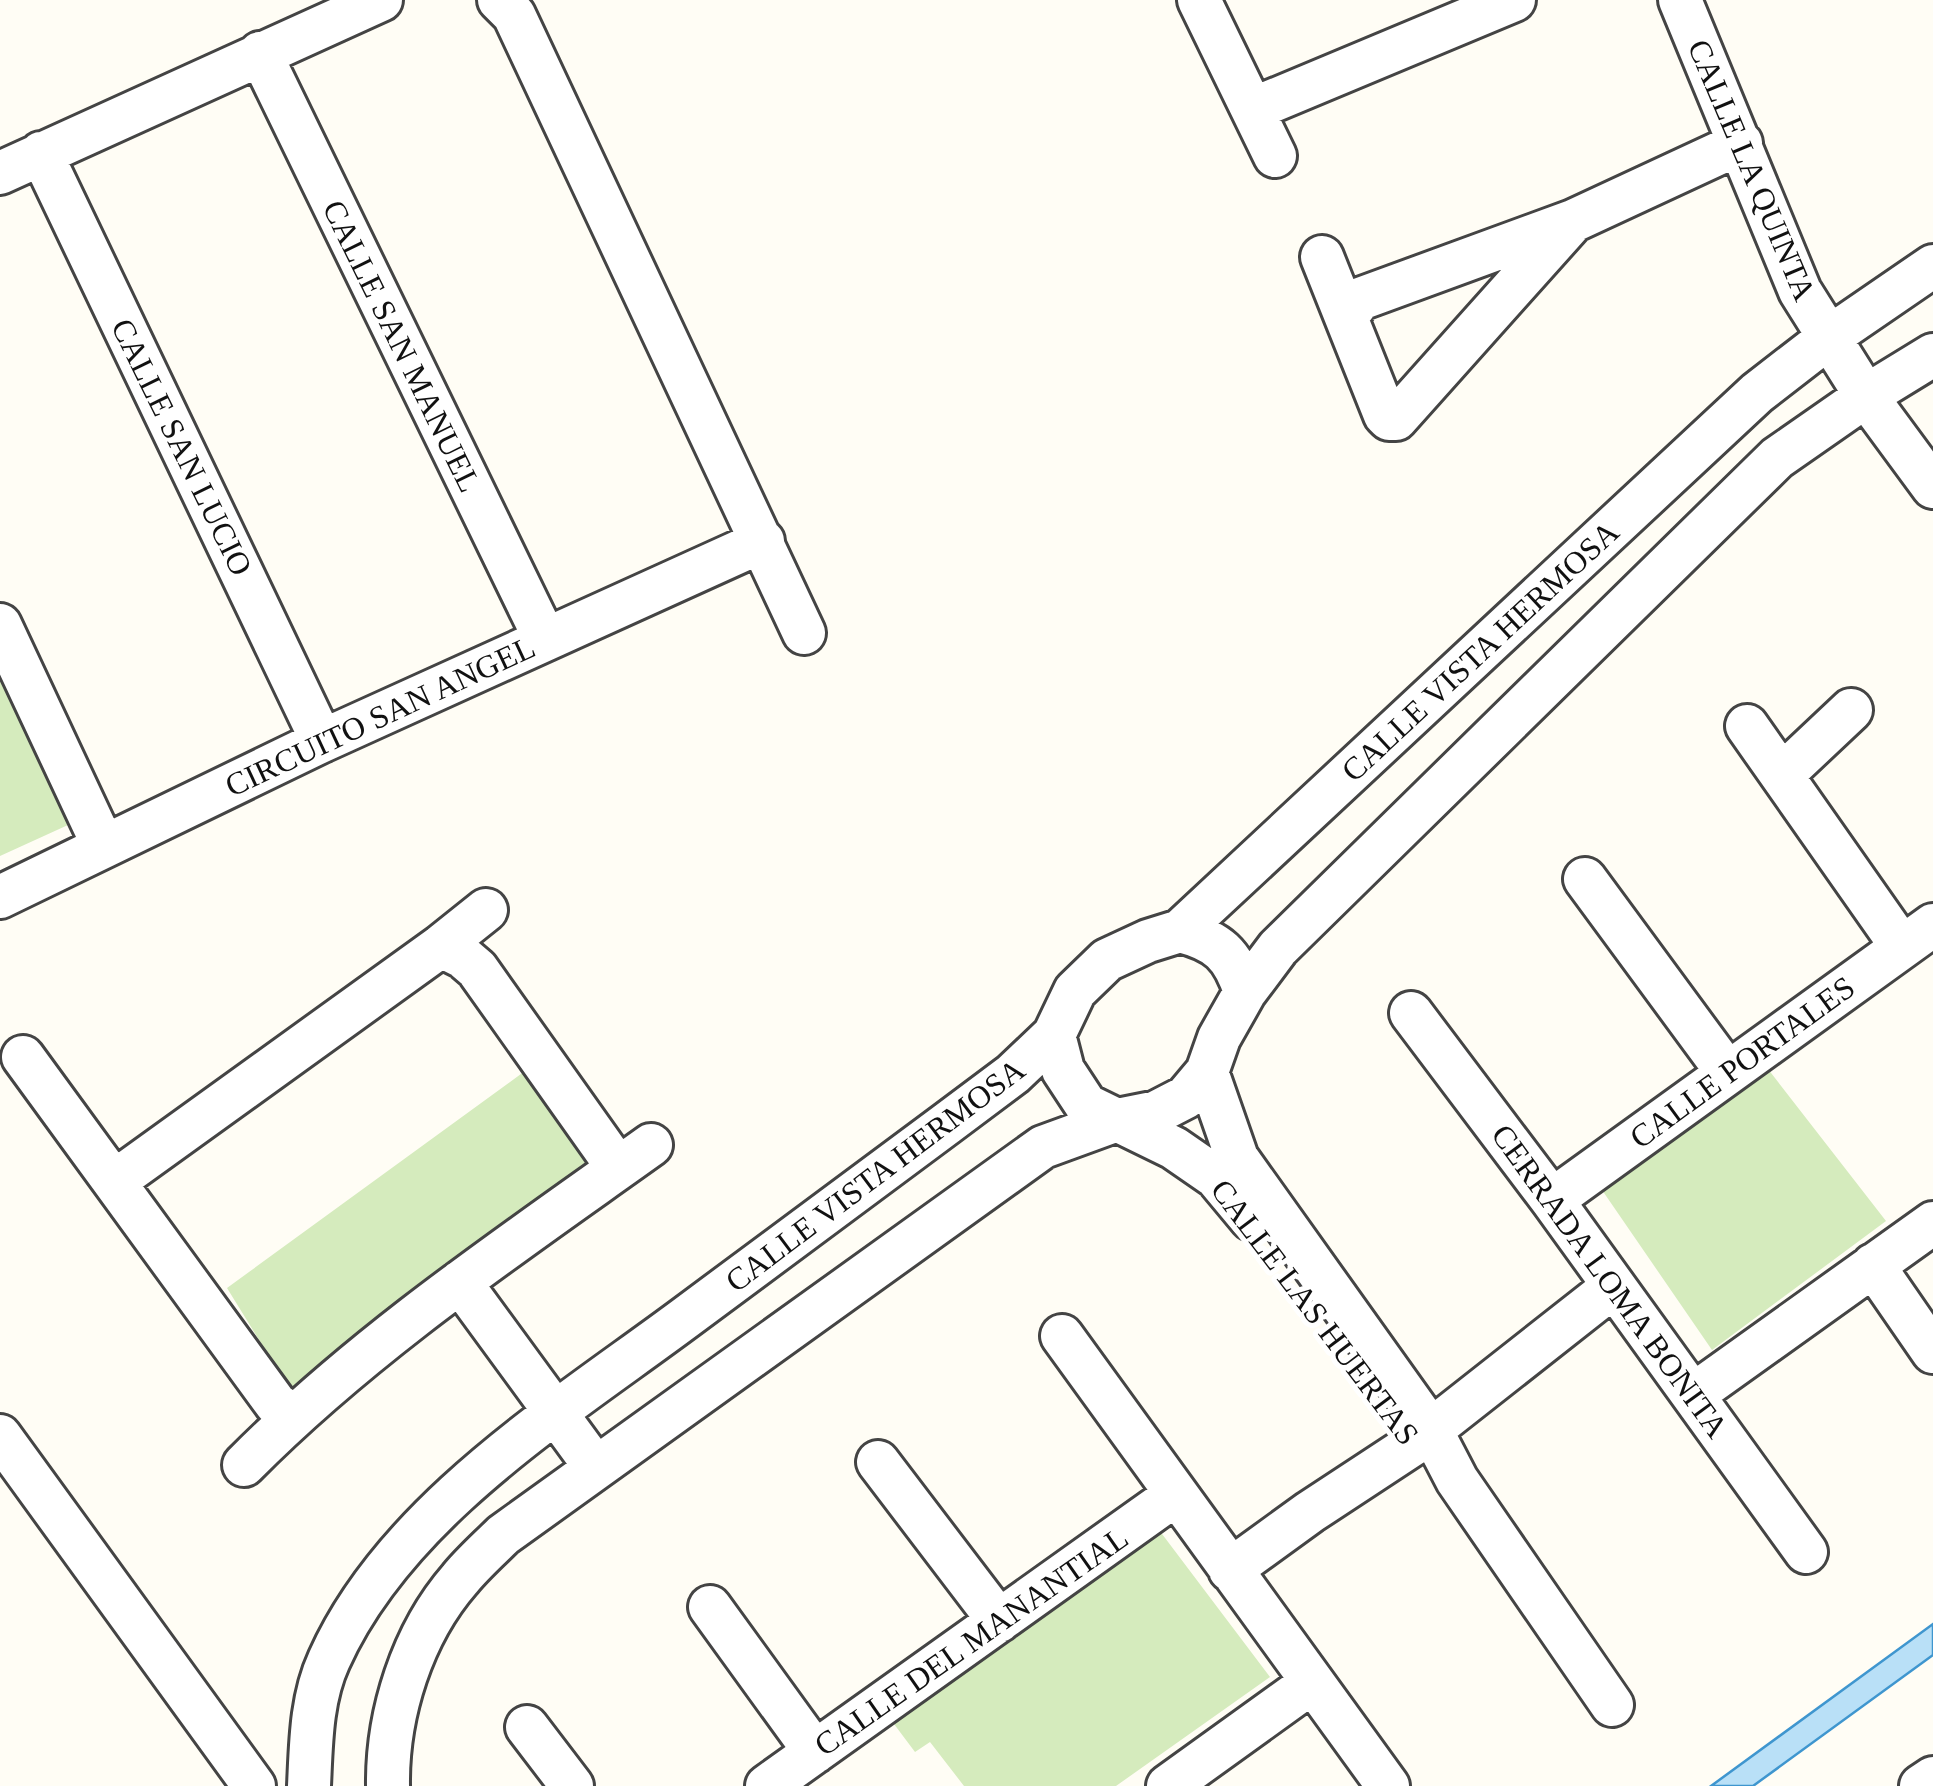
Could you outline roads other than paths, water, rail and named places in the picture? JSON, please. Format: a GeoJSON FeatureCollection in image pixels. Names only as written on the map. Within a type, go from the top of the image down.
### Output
{"type":"FeatureCollection","features":[{"type":"Feature","properties":{"kind":"street"},"geometry":{"type":"LineString","coordinates":[[0,173],[381,0]]}},
{"type":"Feature","properties":{"kind":"street"},"geometry":{"type":"LineString","coordinates":[[499,0],[514,16],[804,633]]}},
{"type":"Feature","properties":{"kind":"street"},"geometry":{"type":"LineString","coordinates":[[1198,0],[1275,156]]}},
{"type":"Feature","properties":{"kind":"street"},"geometry":{"type":"LineString","coordinates":[[1253,110],[1449,12],[1514,0]]}},
{"type":"Feature","properties":{"kind":"street","name":"CALLE LA QUINTA"},"geometry":{"type":"LineString","coordinates":[[1680,0],[1800,291],[1866,396],[1933,487]]}},
{"type":"Feature","properties":{"kind":"street","name":"CALLE SAN MANUEL"},"geometry":{"type":"LineString","coordinates":[[260,53],[545,640]]}},
{"type":"Feature","properties":{"kind":"street"},"geometry":{"type":"LineString","coordinates":[[1348,316],[1360,299],[1574,221],[1741,143]]}},
{"type":"Feature","properties":{"kind":"street","name":"CALLE SAN LUCIO"},"geometry":{"type":"LineString","coordinates":[[41,153],[322,741]]}},
{"type":"Feature","properties":{"kind":"street"},"geometry":{"type":"LineString","coordinates":[[1322,257],[1390,419],[1402,416],[1574,221]]}},
{"type":"Feature","properties":{"kind":"street","name":"CALLE VISTA HERMOSA"},"geometry":{"type":"LineString","coordinates":[[309,1786],[312,1722],[328,1661],[390,1566],[475,1475],[1013,1074],[1054,1035],[1074,991],[1106,960],[1180,931],[1743,406],[1828,338],[1933,266]]}},
{"type":"Feature","properties":{"kind":"street","name":"CALLE VISTA HERMOSA"},"geometry":{"type":"LineString","coordinates":[[388,1786],[388,1752],[401,1691],[419,1642],[458,1580],[503,1535],[1044,1147],[1117,1120],[1157,1112],[1186,1097],[1207,1072],[1219,1038],[1245,992],[1278,948],[1777,458],[1866,396],[1933,356]]}},
{"type":"Feature","properties":{"kind":"street","name":"CIRCUITO SAN ANGEL"},"geometry":{"type":"LineString","coordinates":[[0,897],[322,741],[763,540]]}},
{"type":"Feature","properties":{"kind":"street"},"geometry":{"type":"LineString","coordinates":[[0,625],[104,845]]}},
{"type":"Feature","properties":{"kind":"street"},"geometry":{"type":"LineString","coordinates":[[1782,775],[1851,710]]}},
{"type":"Feature","properties":{"kind":"street"},"geometry":{"type":"LineString","coordinates":[[1746,726],[1782,775],[1917,936]]}},
{"type":"Feature","properties":{"kind":"street"},"geometry":{"type":"LineString","coordinates":[[1585,879],[1728,1072]]}},
{"type":"Feature","properties":{"kind":"street"},"geometry":{"type":"LineString","coordinates":[[115,1181],[486,910]]}},
{"type":"Feature","properties":{"kind":"street"},"geometry":{"type":"LineString","coordinates":[[1180,931],[1207,938],[1227,954],[1245,992]]}},
{"type":"Feature","properties":{"kind":"street","name":"CALLE PORTALES"},"geometry":{"type":"LineString","coordinates":[[1552,1200],[1917,936]]}},
{"type":"Feature","properties":{"kind":"street"},"geometry":{"type":"LineString","coordinates":[[244,1465],[292,1416],[460,1282],[634,1156],[484,978],[463,957],[441,946]]}},
{"type":"Feature","properties":{"kind":"street","name":"CERRADA LOMA BONITA"},"geometry":{"type":"LineString","coordinates":[[1411,1013],[1552,1200],[1806,1552]]}},
{"type":"Feature","properties":{"kind":"street"},"geometry":{"type":"LineString","coordinates":[[1054,1035],[1062,1070],[1072,1088],[1086,1105],[1117,1120]]}},
{"type":"Feature","properties":{"kind":"street"},"geometry":{"type":"LineString","coordinates":[[22,1057],[276,1404],[292,1416]]}},
{"type":"Feature","properties":{"kind":"street","name":"CALLE LAS HUERTAS"},"geometry":{"type":"LineString","coordinates":[[1207,1072],[1237,1158],[1421,1437]]}},
{"type":"Feature","properties":{"kind":"street","name":"CALLE LAS HUERTAS"},"geometry":{"type":"LineString","coordinates":[[1117,1120],[1174,1148],[1216,1177],[1235,1197],[1458,1480],[1612,1705]]}},
{"type":"Feature","properties":{"kind":"street"},"geometry":{"type":"LineString","coordinates":[[1694,1394],[1933,1223]]}},
{"type":"Feature","properties":{"kind":"street"},"geometry":{"type":"LineString","coordinates":[[1874,1265],[1933,1352]]}},
{"type":"Feature","properties":{"kind":"street"},"geometry":{"type":"LineString","coordinates":[[460,1282],[596,1468]]}},
{"type":"Feature","properties":{"kind":"street"},"geometry":{"type":"LineString","coordinates":[[1230,1570],[1421,1437],[1614,1286]]}},
{"type":"Feature","properties":{"kind":"street"},"geometry":{"type":"LineString","coordinates":[[1062,1336],[1388,1786]]}},
{"type":"Feature","properties":{"kind":"street"},"geometry":{"type":"LineString","coordinates":[[0,1436],[254,1786]]}},
{"type":"Feature","properties":{"kind":"street"},"geometry":{"type":"LineString","coordinates":[[878,1462],[1000,1621]]}},
{"type":"Feature","properties":{"kind":"street","name":"CALLE DEL MANANTIAL"},"geometry":{"type":"LineString","coordinates":[[767,1786],[1176,1496]]}},
{"type":"Feature","properties":{"kind":"street"},"geometry":{"type":"LineString","coordinates":[[710,1607],[815,1752]]}},
{"type":"Feature","properties":{"kind":"street"},"geometry":{"type":"LineString","coordinates":[[1168,1786],[1312,1683]]}},
{"type":"Feature","properties":{"kind":"street"},"geometry":{"type":"LineString","coordinates":[[527,1727],[572,1786]]}},
{"type":"Feature","properties":{"kind":"street"},"geometry":{"type":"LineString","coordinates":[[1921,1786],[1933,1778]]}},
{"type":"Feature","properties":{"kind":"water"},"geometry":{"type":"Polygon","coordinates":[[[1933,1624],[1933,1655],[1753,1786],[1711,1786],[1933,1624]]]}}]}
